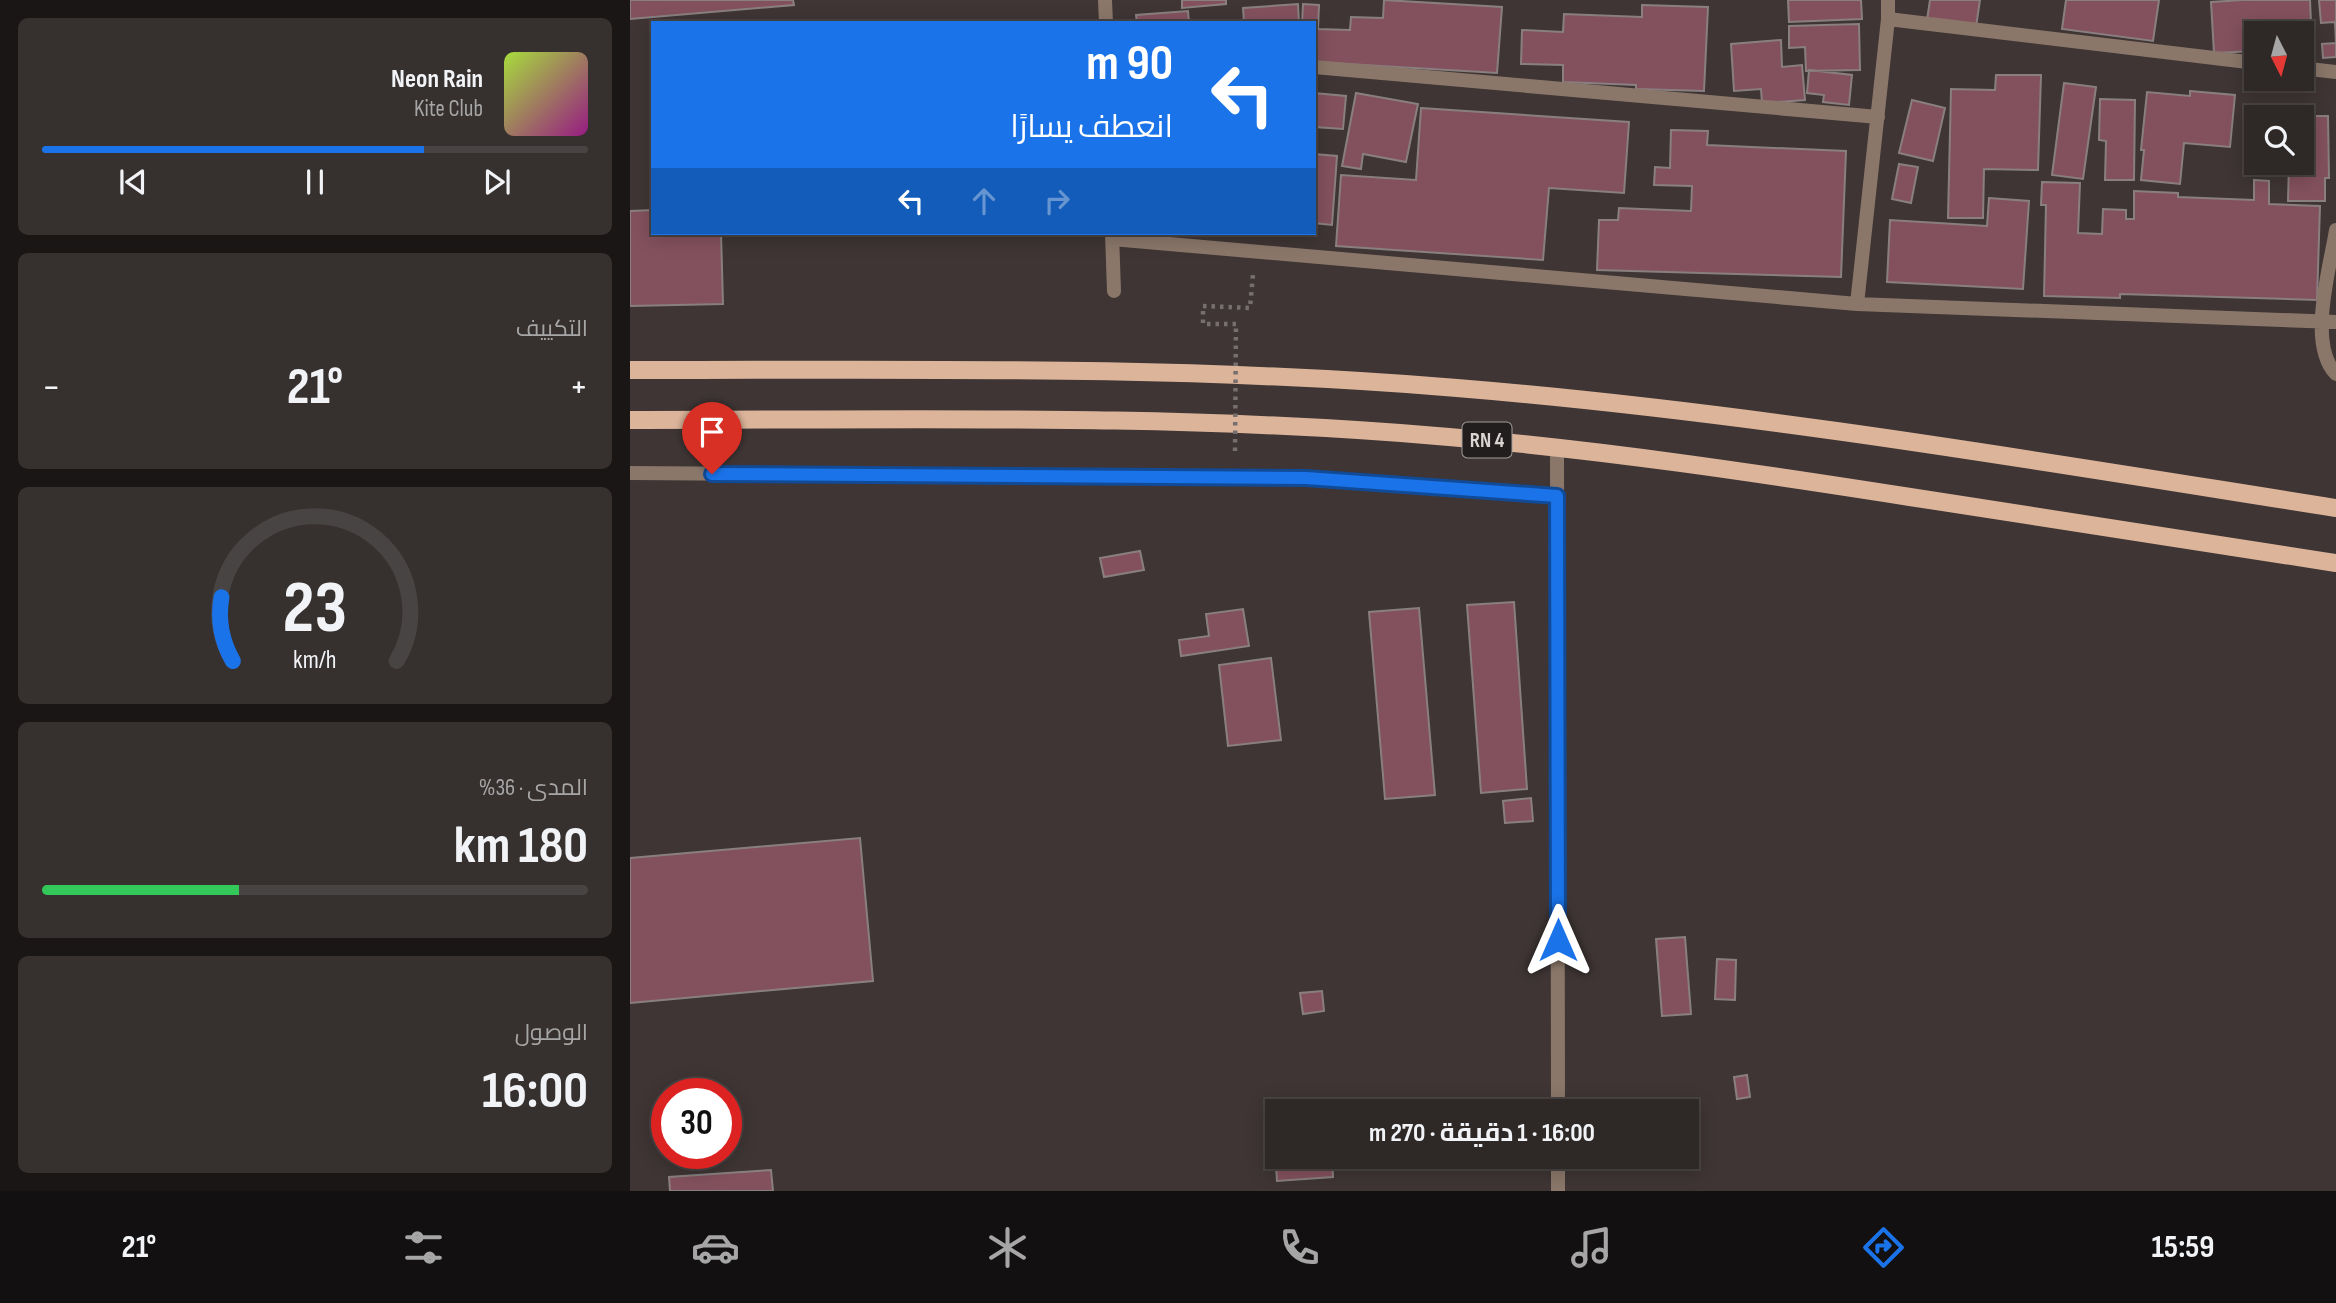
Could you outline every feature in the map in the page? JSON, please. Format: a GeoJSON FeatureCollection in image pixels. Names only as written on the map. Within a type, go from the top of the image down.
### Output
{"type":"FeatureCollection","features":[{"type":"Feature","properties":{"kind":"main road","name":"RN 4"},"geometry":{"type":"LineString","coordinates":[[630,370],[1117,372],[1242,375],[1454,387],[1789,423],[2336,508]]}},
{"type":"Feature","properties":{"kind":"main road","name":"RN 4"},"geometry":{"type":"LineString","coordinates":[[630,420],[1115,420],[1336,428],[1557,447],[1763,474],[2336,563]]}},
{"type":"Feature","properties":{"kind":"street"},"geometry":{"type":"LineString","coordinates":[[1105,0],[1106,21]]}},
{"type":"Feature","properties":{"kind":"street"},"geometry":{"type":"LineString","coordinates":[[1857,304],[1888,0]]}},
{"type":"Feature","properties":{"kind":"street"},"geometry":{"type":"LineString","coordinates":[[1888,19],[2244,62]]}},
{"type":"Feature","properties":{"kind":"street"},"geometry":{"type":"LineString","coordinates":[[1316,67],[1878,117]]}},
{"type":"Feature","properties":{"kind":"street"},"geometry":{"type":"LineString","coordinates":[[2314,69],[2336,72]]}},
{"type":"Feature","properties":{"kind":"street"},"geometry":{"type":"LineString","coordinates":[[2336,230],[2324,354],[2336,374]]}},
{"type":"Feature","properties":{"kind":"street"},"geometry":{"type":"LineString","coordinates":[[1114,291],[1112,236],[1857,304],[2329,322]]}},
{"type":"Feature","properties":{"kind":"street"},"geometry":{"type":"LineString","coordinates":[[1557,447],[1558,1099]]}},
{"type":"Feature","properties":{"kind":"street"},"geometry":{"type":"LineString","coordinates":[[630,474],[1306,478],[1557,496]]}},
{"type":"Feature","properties":{"kind":"street"},"geometry":{"type":"LineString","coordinates":[[1558,1169],[1558,1191]]}},
{"type":"Feature","properties":{"kind":"path"},"geometry":{"type":"LineString","coordinates":[[1235,451],[1236,324],[1203,324],[1203,306],[1250,308],[1255,251]]}},
{"type":"Feature","properties":{"kind":"building"},"geometry":{"type":"Polygon","coordinates":[[[630,0],[793,0],[794,5],[630,19],[630,0]]]}},
{"type":"Feature","properties":{"kind":"building"},"geometry":{"type":"Polygon","coordinates":[[[1182,0],[1226,0],[1226,4],[1182,8],[1182,0]]]}},
{"type":"Feature","properties":{"kind":"building"},"geometry":{"type":"Polygon","coordinates":[[[1384,0],[1502,7],[1497,73],[1316,62],[1316,21],[1302,21],[1303,4],[1319,5],[1318,29],[1350,30],[1351,17],[1383,18],[1384,0]]]}},
{"type":"Feature","properties":{"kind":"building"},"geometry":{"type":"Polygon","coordinates":[[[1788,0],[1861,0],[1862,19],[1789,22],[1788,0]]]}},
{"type":"Feature","properties":{"kind":"building"},"geometry":{"type":"Polygon","coordinates":[[[1930,0],[1980,0],[1976,27],[1927,20],[1930,0]]]}},
{"type":"Feature","properties":{"kind":"building"},"geometry":{"type":"Polygon","coordinates":[[[2066,0],[2159,0],[2153,41],[2062,29],[2066,0]]]}},
{"type":"Feature","properties":{"kind":"building"},"geometry":{"type":"Polygon","coordinates":[[[2310,0],[2311,21],[2244,21],[2244,52],[2214,53],[2211,2],[2310,0]]]}},
{"type":"Feature","properties":{"kind":"building"},"geometry":{"type":"Polygon","coordinates":[[[2319,0],[2336,0],[2336,43],[2335,22],[2321,23],[2319,0]]]}},
{"type":"Feature","properties":{"kind":"building"},"geometry":{"type":"Polygon","coordinates":[[[1298,4],[1299,21],[1244,21],[1243,8],[1298,4]]]}},
{"type":"Feature","properties":{"kind":"building"},"geometry":{"type":"Polygon","coordinates":[[[1642,5],[1708,7],[1704,91],[1636,89],[1636,85],[1563,82],[1563,65],[1521,64],[1522,30],[1563,32],[1564,14],[1642,17],[1642,5]]]}},
{"type":"Feature","properties":{"kind":"building"},"geometry":{"type":"Polygon","coordinates":[[[1188,11],[1189,21],[1137,21],[1136,15],[1188,11]]]}},
{"type":"Feature","properties":{"kind":"building"},"geometry":{"type":"Polygon","coordinates":[[[1859,24],[1860,70],[1806,71],[1805,47],[1789,48],[1789,26],[1859,24]]]}},
{"type":"Feature","properties":{"kind":"building"},"geometry":{"type":"Polygon","coordinates":[[[1781,40],[1782,67],[1802,65],[1805,100],[1762,103],[1761,89],[1734,91],[1731,44],[1781,40]]]}},
{"type":"Feature","properties":{"kind":"building"},"geometry":{"type":"Polygon","coordinates":[[[2336,43],[2336,57],[2323,58],[2322,44],[2336,43]]]}},
{"type":"Feature","properties":{"kind":"building"},"geometry":{"type":"Polygon","coordinates":[[[1809,70],[1852,75],[1849,105],[1823,102],[1824,95],[1807,93],[1809,70]]]}},
{"type":"Feature","properties":{"kind":"building"},"geometry":{"type":"Polygon","coordinates":[[[1996,75],[2041,75],[2038,170],[1984,169],[1983,218],[1948,218],[1951,89],[1995,90],[1996,75]]]}},
{"type":"Feature","properties":{"kind":"building"},"geometry":{"type":"Polygon","coordinates":[[[2064,83],[2096,87],[2083,179],[2052,175],[2064,83]]]}},
{"type":"Feature","properties":{"kind":"building"},"geometry":{"type":"Polygon","coordinates":[[[2190,91],[2235,95],[2230,147],[2184,143],[2180,184],[2141,180],[2147,92],[2190,96],[2190,91]]]}},
{"type":"Feature","properties":{"kind":"building"},"geometry":{"type":"Polygon","coordinates":[[[1316,93],[1346,96],[1343,129],[1316,127],[1316,93]]]}},
{"type":"Feature","properties":{"kind":"building"},"geometry":{"type":"Polygon","coordinates":[[[1356,93],[1418,104],[1406,162],[1363,154],[1361,169],[1342,166],[1356,93]]]}},
{"type":"Feature","properties":{"kind":"building"},"geometry":{"type":"Polygon","coordinates":[[[2100,99],[2135,100],[2134,180],[2105,180],[2106,141],[2099,140],[2100,99]]]}},
{"type":"Feature","properties":{"kind":"building"},"geometry":{"type":"Polygon","coordinates":[[[1912,100],[1945,108],[1933,161],[1899,153],[1912,100]]]}},
{"type":"Feature","properties":{"kind":"building"},"geometry":{"type":"Polygon","coordinates":[[[1421,108],[1629,122],[1624,193],[1549,188],[1543,260],[1336,246],[1341,175],[1416,180],[1421,108]]]}},
{"type":"Feature","properties":{"kind":"building"},"geometry":{"type":"Polygon","coordinates":[[[2314,116],[2328,116],[2329,178],[2325,178],[2325,201],[2288,201],[2289,175],[2314,175],[2314,116]]]}},
{"type":"Feature","properties":{"kind":"building"},"geometry":{"type":"Polygon","coordinates":[[[1671,130],[1708,131],[1707,145],[1846,151],[1841,277],[1597,270],[1599,220],[1618,220],[1619,208],[1691,211],[1692,186],[1654,185],[1655,167],[1670,168],[1671,130]]]}},
{"type":"Feature","properties":{"kind":"building"},"geometry":{"type":"Polygon","coordinates":[[[1316,154],[1337,156],[1332,225],[1316,223],[1316,154]]]}},
{"type":"Feature","properties":{"kind":"building"},"geometry":{"type":"Polygon","coordinates":[[[1899,164],[1918,167],[1911,203],[1892,199],[1899,164]]]}},
{"type":"Feature","properties":{"kind":"building"},"geometry":{"type":"Polygon","coordinates":[[[2254,180],[2269,181],[2269,204],[2320,206],[2317,300],[2120,294],[2120,298],[2044,296],[2046,205],[2041,205],[2042,182],[2080,183],[2078,233],[2102,234],[2103,209],[2126,210],[2126,219],[2134,219],[2134,191],[2178,193],[2178,197],[2254,200],[2254,180]]]}},
{"type":"Feature","properties":{"kind":"building"},"geometry":{"type":"Polygon","coordinates":[[[1989,198],[2029,201],[2023,289],[1887,282],[1890,220],[1987,226],[1989,198]]]}},
{"type":"Feature","properties":{"kind":"building"},"geometry":{"type":"Polygon","coordinates":[[[651,210],[651,235],[721,235],[723,304],[630,306],[630,211],[651,210]]]}},
{"type":"Feature","properties":{"kind":"building"},"geometry":{"type":"Polygon","coordinates":[[[1140,551],[1144,570],[1104,577],[1100,558],[1140,551]]]}},
{"type":"Feature","properties":{"kind":"building"},"geometry":{"type":"Polygon","coordinates":[[[1514,602],[1527,789],[1481,793],[1467,605],[1514,602]]]}},
{"type":"Feature","properties":{"kind":"building"},"geometry":{"type":"Polygon","coordinates":[[[1419,608],[1435,795],[1385,799],[1369,612],[1419,608]]]}},
{"type":"Feature","properties":{"kind":"building"},"geometry":{"type":"Polygon","coordinates":[[[1243,609],[1249,646],[1181,656],[1179,640],[1209,636],[1206,614],[1243,609]]]}},
{"type":"Feature","properties":{"kind":"building"},"geometry":{"type":"Polygon","coordinates":[[[1271,658],[1281,740],[1228,746],[1219,665],[1271,658]]]}},
{"type":"Feature","properties":{"kind":"building"},"geometry":{"type":"Polygon","coordinates":[[[1531,798],[1533,821],[1505,823],[1503,801],[1531,798]]]}},
{"type":"Feature","properties":{"kind":"building"},"geometry":{"type":"Polygon","coordinates":[[[860,838],[873,981],[630,1003],[630,858],[860,838]]]}},
{"type":"Feature","properties":{"kind":"building"},"geometry":{"type":"Polygon","coordinates":[[[1685,937],[1691,1014],[1662,1016],[1656,939],[1685,937]]]}},
{"type":"Feature","properties":{"kind":"building"},"geometry":{"type":"Polygon","coordinates":[[[1717,959],[1736,960],[1735,1000],[1715,999],[1717,959]]]}},
{"type":"Feature","properties":{"kind":"building"},"geometry":{"type":"Polygon","coordinates":[[[1322,991],[1324,1011],[1303,1014],[1300,993],[1322,991]]]}},
{"type":"Feature","properties":{"kind":"building"},"geometry":{"type":"Polygon","coordinates":[[[1747,1075],[1750,1097],[1737,1099],[1734,1077],[1747,1075]]]}},
{"type":"Feature","properties":{"kind":"building"},"geometry":{"type":"Polygon","coordinates":[[[1276,1169],[1333,1169],[1333,1177],[1277,1181],[1276,1169]]]}},
{"type":"Feature","properties":{"kind":"building"},"geometry":{"type":"Polygon","coordinates":[[[771,1170],[773,1191],[670,1191],[669,1177],[771,1170]]]}},
{"type":"Feature","properties":{"kind":"route"},"geometry":{"type":"LineString","coordinates":[[712,474],[1306,478],[1557,496],[1558,940]]}}]}
